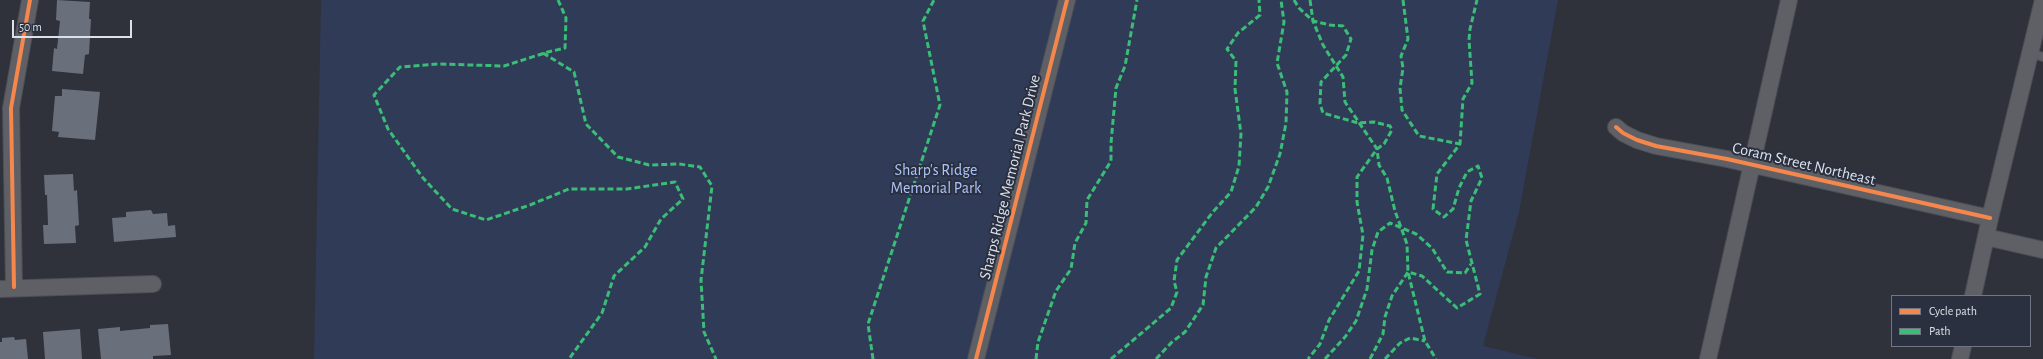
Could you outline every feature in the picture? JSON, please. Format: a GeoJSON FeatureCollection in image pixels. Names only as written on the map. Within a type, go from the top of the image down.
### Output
{"type":"FeatureCollection","features":[{"type":"Feature","properties":{"kind":"street"},"geometry":{"type":"LineString","coordinates":[[30,0],[6,108],[7,288],[153,284]]}},
{"type":"Feature","properties":{"kind":"street","name":"Sharps Ridge Memorial Park Drive"},"geometry":{"type":"LineString","coordinates":[[976,359],[1067,0]]}},
{"type":"Feature","properties":{"kind":"street"},"geometry":{"type":"LineString","coordinates":[[1708,359],[1789,0]]}},
{"type":"Feature","properties":{"kind":"street"},"geometry":{"type":"LineString","coordinates":[[1973,295],[1990,218],[2037,55],[2043,0]]}},
{"type":"Feature","properties":{"kind":"street","name":"Coram Street Northeast"},"geometry":{"type":"LineString","coordinates":[[1616,127],[1623,133],[1637,140],[1656,146],[1752,165],[1990,218]]}},
{"type":"Feature","properties":{"kind":"street"},"geometry":{"type":"LineString","coordinates":[[1986,237],[2043,250]]}},
{"type":"Feature","properties":{"kind":"street"},"geometry":{"type":"LineString","coordinates":[[1960,359],[1963,347]]}},
{"type":"Feature","properties":{"kind":"green space","name":"Sharp's Ridge Memorial Park"},"geometry":{"type":"Polygon","coordinates":[[[321,0],[1558,0],[1519,212],[1483,346],[1538,359],[314,359],[321,0]]]}},
{"type":"Feature","properties":{"kind":"building"},"geometry":{"type":"Polygon","coordinates":[[[57,0],[90,2],[89,19],[91,19],[89,54],[85,55],[83,74],[52,71],[54,48],[57,49],[60,21],[56,20],[57,0]]]}},
{"type":"Feature","properties":{"kind":"building"},"geometry":{"type":"Polygon","coordinates":[[[62,89],[100,92],[95,140],[58,137],[59,132],[52,131],[55,96],[62,96],[62,89]]]}},
{"type":"Feature","properties":{"kind":"building"},"geometry":{"type":"Polygon","coordinates":[[[73,174],[74,191],[77,190],[79,225],[75,226],[76,243],[44,244],[43,225],[48,225],[47,195],[45,195],[44,175],[73,174]]]}},
{"type":"Feature","properties":{"kind":"building"},"geometry":{"type":"Polygon","coordinates":[[[151,210],[153,214],[167,213],[168,226],[175,225],[176,237],[114,242],[112,218],[126,217],[126,212],[151,210]]]}},
{"type":"Feature","properties":{"kind":"building"},"geometry":{"type":"Polygon","coordinates":[[[168,324],[171,355],[153,356],[153,359],[101,359],[98,329],[120,327],[120,331],[150,328],[150,325],[168,324]]]}},
{"type":"Feature","properties":{"kind":"building"},"geometry":{"type":"Polygon","coordinates":[[[80,329],[82,359],[45,359],[43,332],[80,329]]]}},
{"type":"Feature","properties":{"kind":"building"},"geometry":{"type":"Polygon","coordinates":[[[14,337],[15,340],[26,339],[28,359],[0,359],[0,342],[2,342],[2,338],[14,337]]]}},
{"type":"Feature","properties":{"kind":"marked path"},"geometry":{"type":"LineString","coordinates":[[558,0],[566,18],[565,48],[504,66],[438,64],[400,67],[374,95],[388,129],[423,178],[452,209],[486,220],[530,205],[569,189],[627,189],[675,182],[683,199],[661,219],[645,247],[614,276],[602,313],[569,359]]}},
{"type":"Feature","properties":{"kind":"marked path"},"geometry":{"type":"LineString","coordinates":[[873,359],[868,324],[940,105],[923,21],[934,0]]}},
{"type":"Feature","properties":{"kind":"marked path"},"geometry":{"type":"LineString","coordinates":[[1036,359],[1038,342],[1056,291],[1071,269],[1075,243],[1086,223],[1087,200],[1111,161],[1111,143],[1116,88],[1125,66],[1137,0]]}},
{"type":"Feature","properties":{"kind":"marked path"},"geometry":{"type":"LineString","coordinates":[[1111,359],[1171,308],[1177,292],[1174,281],[1177,260],[1212,213],[1231,192],[1239,166],[1241,134],[1235,89],[1236,61],[1227,49],[1238,33],[1260,15],[1259,0]]}},
{"type":"Feature","properties":{"kind":"marked path"},"geometry":{"type":"LineString","coordinates":[[1156,359],[1172,342],[1185,332],[1203,305],[1206,277],[1216,248],[1256,207],[1268,187],[1280,154],[1286,123],[1287,92],[1277,63],[1284,22],[1281,0]]}},
{"type":"Feature","properties":{"kind":"marked path"},"geometry":{"type":"LineString","coordinates":[[1294,0],[1299,8],[1313,21],[1343,26],[1351,39],[1346,55],[1321,82],[1320,104],[1323,113],[1358,123],[1374,122],[1390,126],[1392,130],[1384,144],[1377,149],[1357,177],[1357,202],[1363,235],[1359,271],[1329,320],[1320,344],[1308,359]]}},
{"type":"Feature","properties":{"kind":"marked path"},"geometry":{"type":"LineString","coordinates":[[1310,0],[1313,21],[1323,45],[1343,77],[1345,102],[1377,149],[1379,165],[1387,178],[1395,211],[1407,244],[1408,272],[1425,341],[1436,359]]}},
{"type":"Feature","properties":{"kind":"marked path"},"geometry":{"type":"LineString","coordinates":[[1403,0],[1408,39],[1401,56],[1403,68],[1400,88],[1402,110],[1419,136],[1460,144]]}},
{"type":"Feature","properties":{"kind":"marked path"},"geometry":{"type":"LineString","coordinates":[[1370,359],[1383,334],[1385,317],[1392,296],[1408,272],[1422,276],[1457,308],[1480,294],[1466,240],[1471,201],[1482,178],[1478,166],[1467,172],[1459,188],[1453,209],[1444,217],[1433,209],[1437,174],[1460,144],[1463,99],[1472,83],[1469,40],[1477,0]]}},
{"type":"Feature","properties":{"kind":"marked path"},"geometry":{"type":"LineString","coordinates":[[543,53],[574,72],[586,124],[618,157],[649,165],[679,164],[700,167],[712,186],[701,280],[704,332],[716,359]]}},
{"type":"Feature","properties":{"kind":"marked path"},"geometry":{"type":"LineString","coordinates":[[1325,359],[1345,337],[1356,321],[1367,289],[1372,250],[1378,232],[1390,223],[1416,234],[1432,248],[1447,272],[1465,273],[1471,264]]}},
{"type":"Feature","properties":{"kind":"marked path"},"geometry":{"type":"LineString","coordinates":[[1385,359],[1400,343],[1410,338],[1425,341]]}},
{"type":"Feature","properties":{"kind":"cycle path"},"geometry":{"type":"LineString","coordinates":[[14,287],[11,108],[30,0]]}},
{"type":"Feature","properties":{"kind":"cycle path"},"geometry":{"type":"LineString","coordinates":[[976,359],[1067,0]]}},
{"type":"Feature","properties":{"kind":"cycle path"},"geometry":{"type":"LineString","coordinates":[[1616,127],[1623,133],[1637,140],[1656,146],[1727,159],[1990,218]]}}]}
